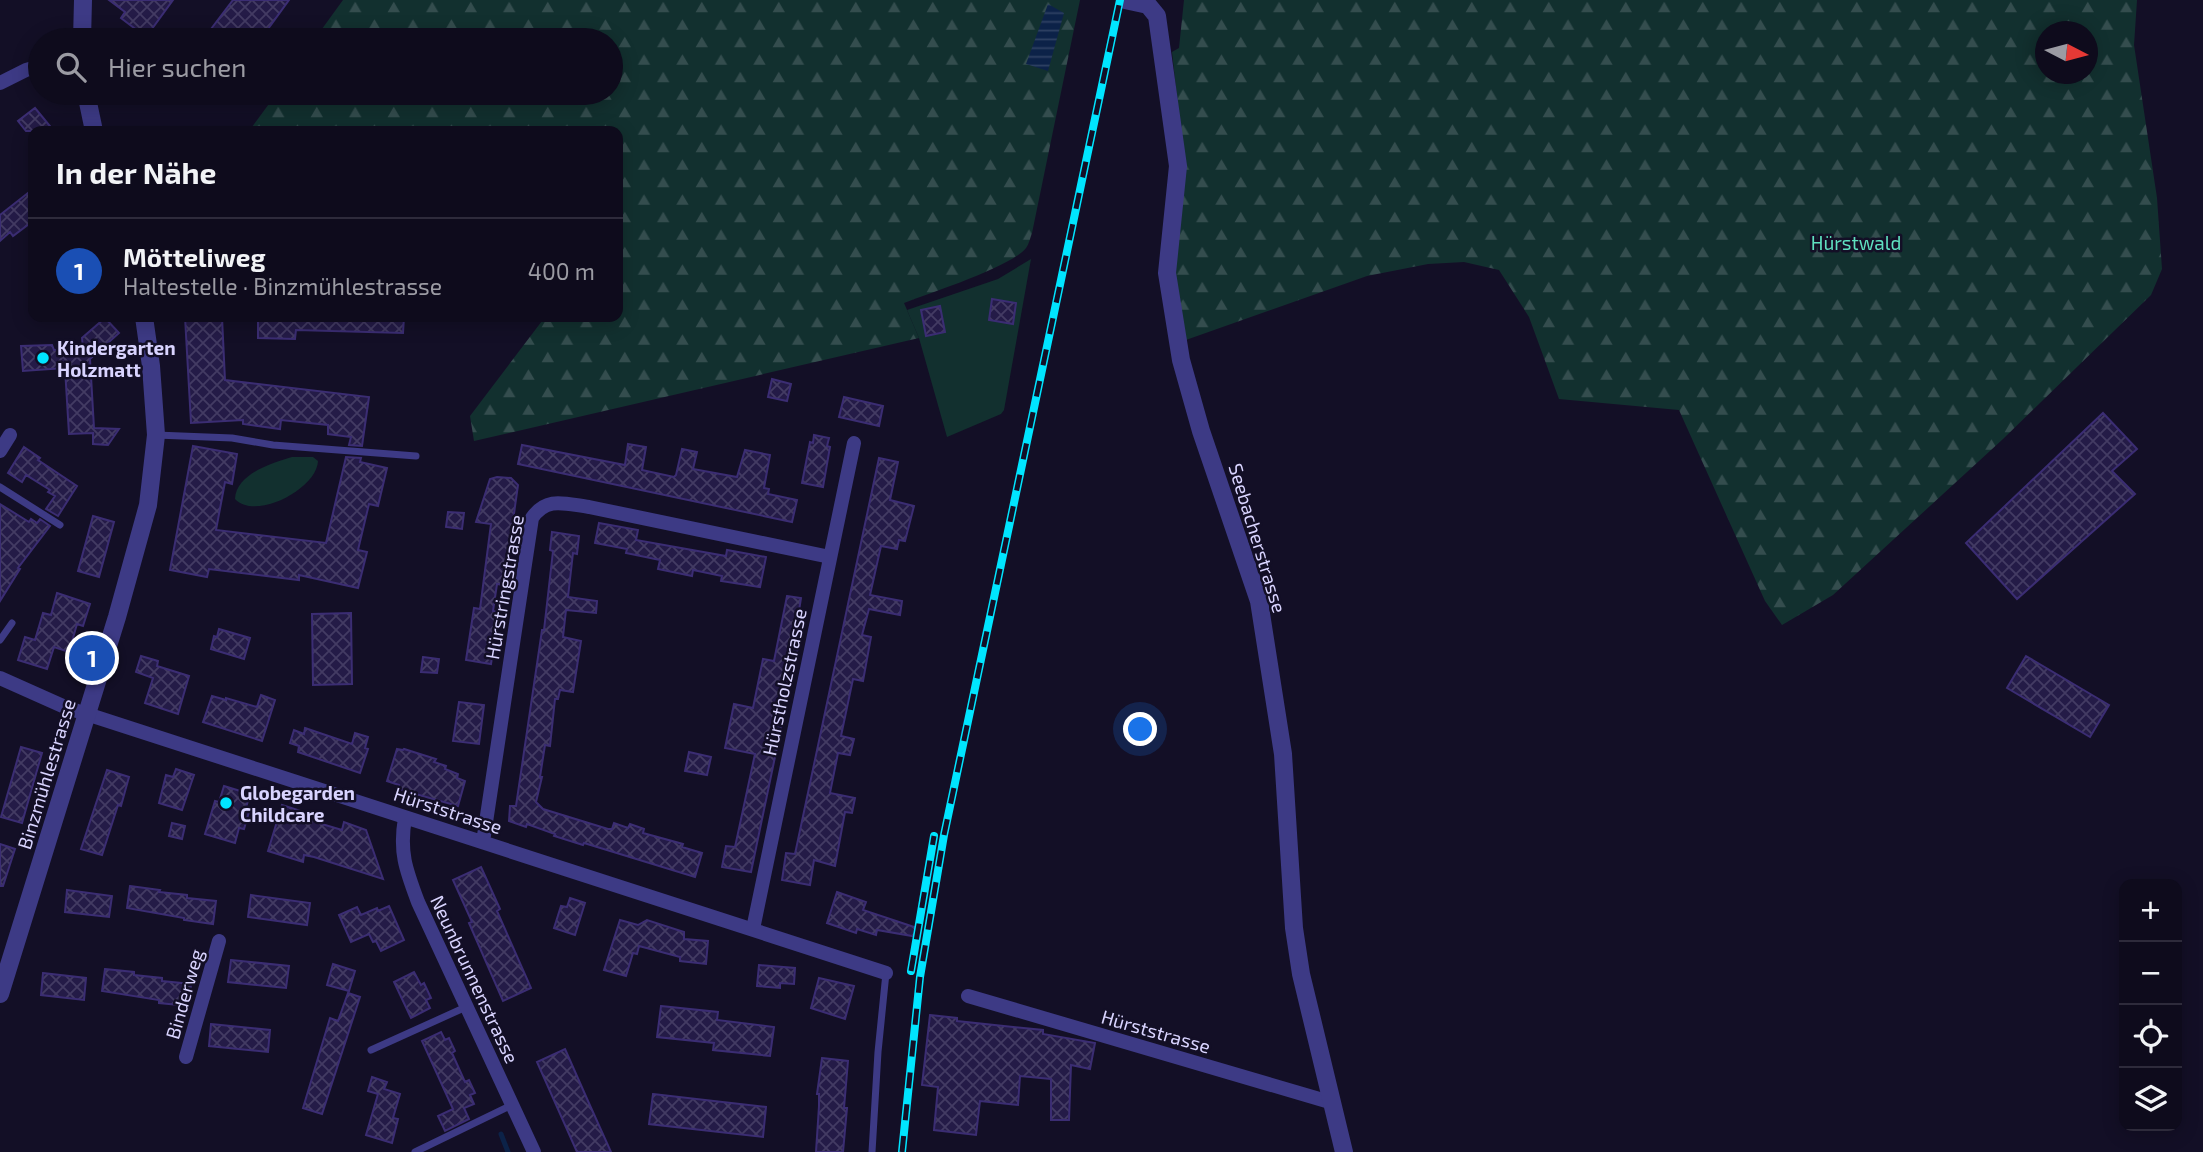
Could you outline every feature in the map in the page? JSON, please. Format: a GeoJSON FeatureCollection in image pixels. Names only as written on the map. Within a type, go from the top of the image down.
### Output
{"type":"FeatureCollection","features":[{"type":"Feature","properties":{"kind":"street"},"geometry":{"type":"LineString","coordinates":[[82,28],[83,0]]}},
{"type":"Feature","properties":{"kind":"street","name":"Seebacherstrasse"},"geometry":{"type":"LineString","coordinates":[[1125,0],[1148,5],[1157,16],[1162,41],[1178,166],[1167,273],[1181,360],[1201,431],[1259,601],[1283,754],[1294,928],[1301,974],[1344,1152]]}},
{"type":"Feature","properties":{"kind":"street"},"geometry":{"type":"LineString","coordinates":[[0,83],[28,69]]}},
{"type":"Feature","properties":{"kind":"street"},"geometry":{"type":"LineString","coordinates":[[89,105],[93,126]]}},
{"type":"Feature","properties":{"kind":"street","name":"Binzmühlestrasse"},"geometry":{"type":"LineString","coordinates":[[0,995],[137,549],[149,495],[156,435],[145,322]]}},
{"type":"Feature","properties":{"kind":"street"},"geometry":{"type":"LineString","coordinates":[[0,451],[10,435]]}},
{"type":"Feature","properties":{"kind":"street","name":"Hürstholzstrasse"},"geometry":{"type":"LineString","coordinates":[[753,929],[854,443]]}},
{"type":"Feature","properties":{"kind":"street","name":"Hürstringstrasse"},"geometry":{"type":"LineString","coordinates":[[482,842],[532,518],[540,506],[551,503],[589,507],[830,557]]}},
{"type":"Feature","properties":{"kind":"street","name":"Hürststrasse"},"geometry":{"type":"LineString","coordinates":[[0,678],[47,700],[886,973]]}},
{"type":"Feature","properties":{"kind":"street","name":"Neunbrunnenstrasse"},"geometry":{"type":"LineString","coordinates":[[405,818],[402,837],[404,863],[418,902],[534,1152]]}},
{"type":"Feature","properties":{"kind":"street","name":"Binderweg"},"geometry":{"type":"LineString","coordinates":[[186,1057],[219,941]]}},
{"type":"Feature","properties":{"kind":"street","name":"Hürststrasse"},"geometry":{"type":"LineString","coordinates":[[968,996],[1333,1103]]}},
{"type":"Feature","properties":{"kind":"lane"},"geometry":{"type":"LineString","coordinates":[[156,435],[232,438],[273,445],[416,456]]}},
{"type":"Feature","properties":{"kind":"lane"},"geometry":{"type":"LineString","coordinates":[[0,487],[60,526]]}},
{"type":"Feature","properties":{"kind":"lane"},"geometry":{"type":"LineString","coordinates":[[0,640],[12,623]]}},
{"type":"Feature","properties":{"kind":"lane"},"geometry":{"type":"LineString","coordinates":[[872,1152],[886,973]]}},
{"type":"Feature","properties":{"kind":"lane"},"geometry":{"type":"LineString","coordinates":[[371,1050],[466,1007]]}},
{"type":"Feature","properties":{"kind":"lane"},"geometry":{"type":"LineString","coordinates":[[415,1152],[512,1105]]}},
{"type":"Feature","properties":{"kind":"green space"},"geometry":{"type":"Polygon","coordinates":[[[343,0],[1080,0],[1028,245],[1018,255],[988,271],[904,303],[919,338],[474,441],[470,416],[541,322],[623,322],[623,126],[253,126],[268,105],[623,105],[623,28],[323,28],[343,0]]]}},
{"type":"Feature","properties":{"kind":"green space","name":"Hürstwald"},"geometry":{"type":"Polygon","coordinates":[[[1184,0],[2137,0],[2134,45],[2157,198],[2162,269],[2151,295],[2003,439],[1833,595],[1782,625],[1765,601],[1679,410],[1559,399],[1529,317],[1499,270],[1464,262],[1428,264],[1367,276],[1183,341],[1174,270],[1184,160],[1172,52],[1179,48],[1184,0]]]}},
{"type":"Feature","properties":{"kind":"green space"},"geometry":{"type":"Polygon","coordinates":[[[1031,259],[1004,410],[1001,414],[947,437],[919,338],[907,310],[998,279],[1031,259]]]}},
{"type":"Feature","properties":{"kind":"green space"},"geometry":{"type":"Polygon","coordinates":[[[292,457],[313,457],[318,461],[315,472],[297,491],[284,499],[256,506],[244,505],[235,499],[237,490],[248,476],[265,466],[292,457]]]}},
{"type":"Feature","properties":{"kind":"water"},"geometry":{"type":"Polygon","coordinates":[[[1048,4],[1064,13],[1048,71],[1026,64],[1048,4]]]}},
{"type":"Feature","properties":{"kind":"building"},"geometry":{"type":"Polygon","coordinates":[[[109,0],[173,0],[153,28],[134,28],[121,18],[125,12],[109,0]]]}},
{"type":"Feature","properties":{"kind":"building"},"geometry":{"type":"Polygon","coordinates":[[[233,0],[289,0],[269,28],[212,28],[233,0]]]}},
{"type":"Feature","properties":{"kind":"building"},"geometry":{"type":"Polygon","coordinates":[[[35,108],[50,126],[28,126],[26,131],[18,121],[35,108]]]}},
{"type":"Feature","properties":{"kind":"building"},"geometry":{"type":"Polygon","coordinates":[[[28,193],[28,225],[13,236],[10,232],[0,241],[0,215],[28,193]]]}},
{"type":"Feature","properties":{"kind":"building"},"geometry":{"type":"Polygon","coordinates":[[[992,299],[1016,303],[1013,324],[989,320],[992,299]]]}},
{"type":"Feature","properties":{"kind":"building"},"geometry":{"type":"Polygon","coordinates":[[[940,306],[945,332],[926,336],[921,310],[940,306]]]}},
{"type":"Feature","properties":{"kind":"building"},"geometry":{"type":"Polygon","coordinates":[[[100,322],[109,322],[119,333],[90,359],[94,428],[119,429],[108,445],[93,444],[93,433],[69,434],[65,368],[23,371],[21,346],[52,345],[54,350],[83,348],[82,338],[100,322]]]}},
{"type":"Feature","properties":{"kind":"building"},"geometry":{"type":"Polygon","coordinates":[[[185,322],[222,322],[225,380],[369,397],[362,446],[349,445],[351,437],[328,434],[328,425],[281,420],[280,429],[243,424],[243,420],[191,423],[185,322]]]}},
{"type":"Feature","properties":{"kind":"building"},"geometry":{"type":"Polygon","coordinates":[[[258,322],[404,322],[403,333],[296,330],[295,339],[258,338],[258,322]]]}},
{"type":"Feature","properties":{"kind":"building"},"geometry":{"type":"Polygon","coordinates":[[[772,379],[791,384],[787,401],[768,397],[772,379]]]}},
{"type":"Feature","properties":{"kind":"building"},"geometry":{"type":"Polygon","coordinates":[[[844,397],[883,406],[879,426],[839,417],[844,397]]]}},
{"type":"Feature","properties":{"kind":"building"},"geometry":{"type":"Polygon","coordinates":[[[2103,413],[2137,449],[2112,471],[2135,494],[2017,599],[1966,543],[2103,413]]]}},
{"type":"Feature","properties":{"kind":"building"},"geometry":{"type":"Polygon","coordinates":[[[814,435],[829,438],[823,487],[802,483],[810,442],[813,443],[814,435]]]}},
{"type":"Feature","properties":{"kind":"building"},"geometry":{"type":"Polygon","coordinates":[[[628,444],[646,447],[642,470],[674,477],[682,449],[697,452],[693,469],[737,477],[745,450],[770,455],[764,488],[769,489],[768,494],[797,500],[792,522],[518,464],[522,445],[625,465],[628,444]]]}},
{"type":"Feature","properties":{"kind":"building"},"geometry":{"type":"Polygon","coordinates":[[[193,446],[237,454],[232,484],[225,482],[216,530],[326,543],[346,457],[361,458],[360,462],[387,468],[378,506],[369,504],[358,550],[367,552],[358,588],[299,575],[299,580],[209,569],[207,577],[170,570],[193,446]]]}},
{"type":"Feature","properties":{"kind":"building"},"geometry":{"type":"Polygon","coordinates":[[[24,447],[40,458],[38,460],[77,486],[58,516],[46,509],[55,496],[48,492],[50,490],[26,475],[22,482],[8,473],[24,447]]]}},
{"type":"Feature","properties":{"kind":"building"},"geometry":{"type":"Polygon","coordinates":[[[879,458],[898,462],[890,500],[914,506],[905,541],[899,540],[897,549],[881,546],[870,595],[902,601],[900,615],[869,609],[862,635],[871,637],[863,681],[853,679],[841,736],[854,739],[850,755],[838,753],[830,793],[855,798],[852,813],[845,812],[835,866],[814,860],[810,885],[782,880],[786,853],[795,854],[879,458]]]}},
{"type":"Feature","properties":{"kind":"building"},"geometry":{"type":"Polygon","coordinates":[[[511,478],[518,485],[504,585],[497,584],[493,611],[499,612],[491,664],[466,660],[474,608],[480,609],[491,524],[476,522],[490,479],[511,478]]]}},
{"type":"Feature","properties":{"kind":"building"},"geometry":{"type":"Polygon","coordinates":[[[0,504],[29,522],[31,519],[37,523],[40,519],[50,526],[18,568],[20,569],[0,601],[0,504]]]}},
{"type":"Feature","properties":{"kind":"building"},"geometry":{"type":"Polygon","coordinates":[[[448,512],[464,513],[462,529],[446,527],[448,512]]]}},
{"type":"Feature","properties":{"kind":"building"},"geometry":{"type":"Polygon","coordinates":[[[93,516],[114,522],[99,577],[78,571],[93,516]]]}},
{"type":"Feature","properties":{"kind":"building"},"geometry":{"type":"Polygon","coordinates":[[[599,523],[638,530],[636,540],[726,556],[727,550],[766,557],[760,587],[721,581],[722,576],[693,570],[692,576],[658,569],[660,560],[626,553],[627,549],[595,543],[599,523]]]}},
{"type":"Feature","properties":{"kind":"building"},"geometry":{"type":"Polygon","coordinates":[[[552,532],[579,536],[577,554],[573,553],[568,597],[597,601],[596,613],[566,610],[563,637],[581,641],[573,692],[560,690],[558,699],[555,699],[550,746],[545,745],[536,802],[543,809],[608,829],[612,829],[614,823],[628,828],[630,824],[644,829],[643,833],[683,844],[682,847],[702,853],[695,877],[554,836],[555,834],[527,824],[526,827],[509,821],[510,806],[516,806],[544,630],[553,551],[550,550],[552,532]]]}},
{"type":"Feature","properties":{"kind":"building"},"geometry":{"type":"Polygon","coordinates":[[[57,593],[90,604],[83,626],[77,624],[69,652],[54,647],[47,669],[18,660],[25,637],[35,640],[43,613],[51,615],[57,593]]]}},
{"type":"Feature","properties":{"kind":"building"},"geometry":{"type":"Polygon","coordinates":[[[787,596],[801,598],[798,617],[804,618],[751,872],[722,867],[726,846],[735,847],[755,754],[725,748],[734,704],[753,708],[763,659],[774,661],[787,596]]]}},
{"type":"Feature","properties":{"kind":"building"},"geometry":{"type":"Polygon","coordinates":[[[351,613],[352,684],[313,685],[312,614],[351,613]]]}},
{"type":"Feature","properties":{"kind":"building"},"geometry":{"type":"Polygon","coordinates":[[[219,629],[250,638],[244,659],[211,649],[219,629]]]}},
{"type":"Feature","properties":{"kind":"building"},"geometry":{"type":"Polygon","coordinates":[[[141,656],[158,661],[157,666],[189,676],[178,714],[145,703],[153,678],[136,672],[141,656]]]}},
{"type":"Feature","properties":{"kind":"building"},"geometry":{"type":"Polygon","coordinates":[[[2026,656],[2109,705],[2090,737],[2007,688],[2026,656]]]}},
{"type":"Feature","properties":{"kind":"building"},"geometry":{"type":"Polygon","coordinates":[[[423,657],[439,659],[437,673],[421,672],[423,657]]]}},
{"type":"Feature","properties":{"kind":"building"},"geometry":{"type":"Polygon","coordinates":[[[261,695],[275,700],[262,741],[203,722],[212,696],[257,707],[261,695]]]}},
{"type":"Feature","properties":{"kind":"building"},"geometry":{"type":"Polygon","coordinates":[[[459,702],[484,705],[479,744],[453,741],[459,702]]]}},
{"type":"Feature","properties":{"kind":"building"},"geometry":{"type":"Polygon","coordinates":[[[305,728],[352,744],[355,733],[368,737],[365,748],[368,749],[360,773],[298,752],[299,746],[290,743],[294,730],[304,734],[305,728]]]}},
{"type":"Feature","properties":{"kind":"building"},"geometry":{"type":"Polygon","coordinates":[[[21,747],[42,753],[22,823],[1,817],[21,747]]]}},
{"type":"Feature","properties":{"kind":"building"},"geometry":{"type":"Polygon","coordinates":[[[397,749],[436,759],[434,762],[458,774],[457,778],[465,781],[458,806],[398,789],[399,785],[387,781],[397,749]]]}},
{"type":"Feature","properties":{"kind":"building"},"geometry":{"type":"Polygon","coordinates":[[[689,752],[711,757],[707,775],[685,771],[689,752]]]}},
{"type":"Feature","properties":{"kind":"building"},"geometry":{"type":"Polygon","coordinates":[[[176,769],[194,775],[182,810],[159,803],[166,775],[173,777],[176,769]]]}},
{"type":"Feature","properties":{"kind":"building"},"geometry":{"type":"Polygon","coordinates":[[[107,770],[129,777],[102,855],[81,849],[107,770]]]}},
{"type":"Feature","properties":{"kind":"building"},"geometry":{"type":"Polygon","coordinates":[[[224,786],[250,794],[244,829],[239,828],[235,843],[205,834],[215,801],[219,802],[224,786]]]}},
{"type":"Feature","properties":{"kind":"building"},"geometry":{"type":"Polygon","coordinates":[[[282,805],[316,816],[315,822],[342,830],[344,822],[366,830],[383,879],[314,857],[304,855],[303,862],[268,851],[282,805]]]}},
{"type":"Feature","properties":{"kind":"building"},"geometry":{"type":"Polygon","coordinates":[[[172,823],[185,826],[182,839],[169,836],[172,823]]]}},
{"type":"Feature","properties":{"kind":"building"},"geometry":{"type":"Polygon","coordinates":[[[0,844],[15,849],[3,886],[0,886],[0,844]]]}},
{"type":"Feature","properties":{"kind":"building"},"geometry":{"type":"Polygon","coordinates":[[[481,867],[531,988],[503,1001],[453,880],[481,867]]]}},
{"type":"Feature","properties":{"kind":"building"},"geometry":{"type":"Polygon","coordinates":[[[130,886],[216,901],[213,924],[127,908],[130,886]]]}},
{"type":"Feature","properties":{"kind":"building"},"geometry":{"type":"Polygon","coordinates":[[[67,890],[112,896],[109,917],[65,912],[67,890]]]}},
{"type":"Feature","properties":{"kind":"building"},"geometry":{"type":"Polygon","coordinates":[[[837,892],[866,902],[863,910],[920,929],[918,937],[877,930],[876,935],[857,929],[856,933],[827,923],[837,892]]]}},
{"type":"Feature","properties":{"kind":"building"},"geometry":{"type":"Polygon","coordinates":[[[251,895],[310,903],[307,925],[248,917],[251,895]]]}},
{"type":"Feature","properties":{"kind":"building"},"geometry":{"type":"Polygon","coordinates":[[[570,898],[585,903],[575,935],[554,928],[561,906],[567,907],[570,898]]]}},
{"type":"Feature","properties":{"kind":"building"},"geometry":{"type":"Polygon","coordinates":[[[389,906],[404,940],[381,951],[369,934],[351,942],[339,915],[357,907],[361,915],[389,906]]]}},
{"type":"Feature","properties":{"kind":"building"},"geometry":{"type":"Polygon","coordinates":[[[620,920],[638,925],[647,920],[684,932],[684,939],[708,941],[706,964],[680,961],[680,957],[639,946],[637,954],[633,953],[626,976],[604,970],[620,920]]]}},
{"type":"Feature","properties":{"kind":"building"},"geometry":{"type":"Polygon","coordinates":[[[231,960],[289,966],[286,988],[228,982],[231,960]]]}},
{"type":"Feature","properties":{"kind":"building"},"geometry":{"type":"Polygon","coordinates":[[[333,964],[355,971],[349,991],[327,985],[333,964]]]}},
{"type":"Feature","properties":{"kind":"building"},"geometry":{"type":"Polygon","coordinates":[[[759,965],[795,968],[794,984],[780,983],[780,988],[757,986],[759,965]]]}},
{"type":"Feature","properties":{"kind":"building"},"geometry":{"type":"Polygon","coordinates":[[[105,969],[191,984],[189,1006],[159,1003],[159,1000],[102,991],[105,969]]]}},
{"type":"Feature","properties":{"kind":"building"},"geometry":{"type":"Polygon","coordinates":[[[414,972],[421,985],[424,983],[431,998],[426,1000],[430,1008],[411,1018],[394,982],[414,972]]]}},
{"type":"Feature","properties":{"kind":"building"},"geometry":{"type":"Polygon","coordinates":[[[43,973],[86,978],[84,1000],[41,995],[43,973]]]}},
{"type":"Feature","properties":{"kind":"building"},"geometry":{"type":"Polygon","coordinates":[[[819,978],[854,986],[845,1019],[811,1008],[819,978]]]}},
{"type":"Feature","properties":{"kind":"building"},"geometry":{"type":"Polygon","coordinates":[[[348,993],[360,997],[322,1114],[303,1108],[330,1018],[338,1021],[348,993]]]}},
{"type":"Feature","properties":{"kind":"building"},"geometry":{"type":"Polygon","coordinates":[[[661,1006],[718,1012],[717,1020],[774,1027],[770,1056],[713,1050],[714,1043],[657,1037],[661,1006]]]}},
{"type":"Feature","properties":{"kind":"building"},"geometry":{"type":"Polygon","coordinates":[[[930,1015],[957,1018],[957,1021],[1043,1030],[1043,1034],[1095,1043],[1090,1069],[1071,1065],[1069,1120],[1051,1120],[1051,1079],[1020,1076],[1018,1105],[980,1101],[976,1135],[934,1130],[938,1087],[922,1085],[930,1015]]]}},
{"type":"Feature","properties":{"kind":"building"},"geometry":{"type":"Polygon","coordinates":[[[211,1024],[270,1030],[268,1052],[209,1046],[211,1024]]]}},
{"type":"Feature","properties":{"kind":"building"},"geometry":{"type":"Polygon","coordinates":[[[441,1032],[445,1040],[449,1038],[455,1051],[452,1053],[465,1082],[469,1080],[475,1093],[470,1095],[474,1104],[464,1108],[469,1119],[445,1131],[438,1116],[453,1109],[422,1041],[441,1032]]]}},
{"type":"Feature","properties":{"kind":"building"},"geometry":{"type":"Polygon","coordinates":[[[565,1049],[611,1152],[577,1152],[537,1062],[565,1049]]]}},
{"type":"Feature","properties":{"kind":"building"},"geometry":{"type":"Polygon","coordinates":[[[822,1058],[848,1061],[843,1152],[816,1152],[819,1106],[817,1094],[822,1058]]]}},
{"type":"Feature","properties":{"kind":"building"},"geometry":{"type":"Polygon","coordinates":[[[372,1077],[387,1082],[384,1089],[400,1094],[393,1118],[398,1119],[392,1143],[366,1135],[378,1094],[368,1091],[372,1077]]]}},
{"type":"Feature","properties":{"kind":"building"},"geometry":{"type":"Polygon","coordinates":[[[653,1094],[766,1107],[763,1137],[649,1124],[653,1094]]]}},
{"type":"Feature","properties":{"kind":"waterway"},"geometry":{"type":"LineString","coordinates":[[501,1134],[508,1152]]}},
{"type":"Feature","properties":{"kind":"railway"},"geometry":{"type":"LineString","coordinates":[[902,1152],[920,977],[944,835],[1120,0]]}},
{"type":"Feature","properties":{"kind":"railway"},"geometry":{"type":"LineString","coordinates":[[911,971],[934,836]]}},
{"type":"Feature","properties":{"kind":"place","name":"Kindergarten Holzmatt"},"geometry":{"type":"Point","coordinates":[43,358]}},
{"type":"Feature","properties":{"kind":"place","name":"Mötteliweg"},"geometry":{"type":"Point","coordinates":[92,658]}},
{"type":"Feature","properties":{"kind":"place","name":"Globegarden Childcare"},"geometry":{"type":"Point","coordinates":[226,803]}}]}
